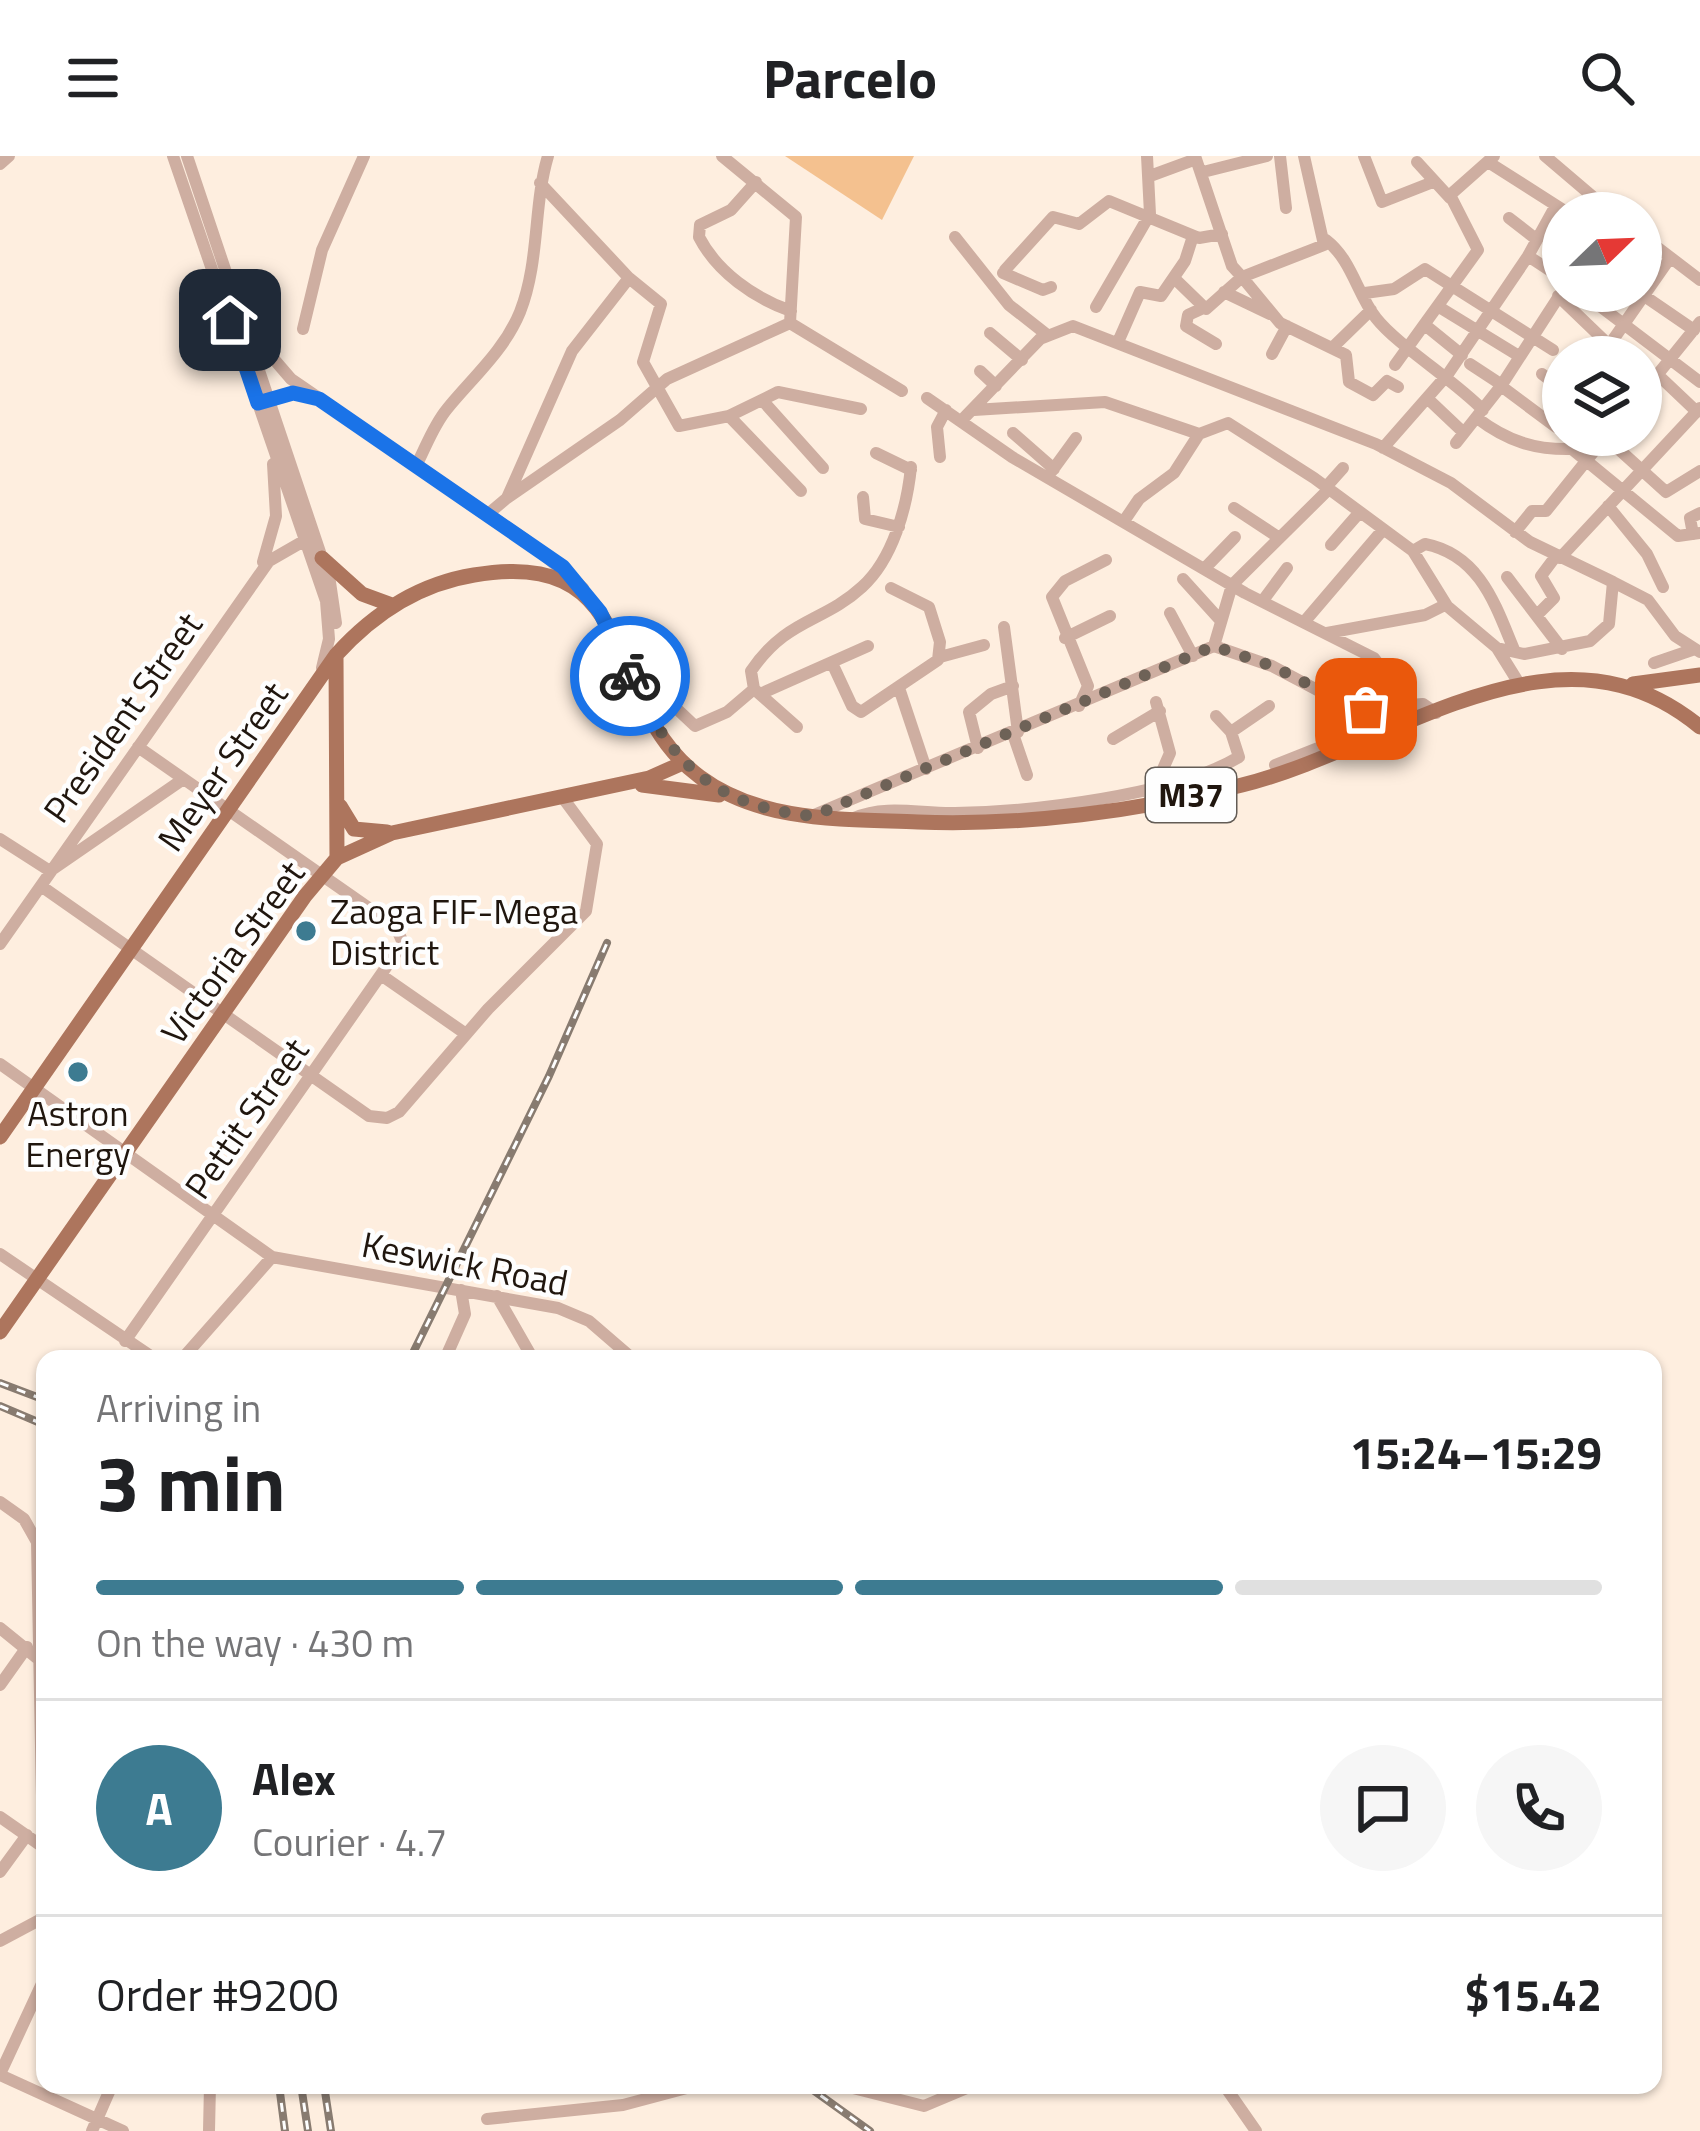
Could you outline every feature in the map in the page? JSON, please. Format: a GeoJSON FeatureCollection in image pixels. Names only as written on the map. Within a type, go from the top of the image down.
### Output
{"type":"FeatureCollection","features":[{"type":"Feature","properties":{"kind":"main road"},"geometry":{"type":"LineString","coordinates":[[322,558],[362,594],[392,605]]}},
{"type":"Feature","properties":{"kind":"main road","name":"Meyer Street"},"geometry":{"type":"LineString","coordinates":[[0,1137],[336,655],[392,605],[436,585],[492,572],[562,578],[583,588]]}},
{"type":"Feature","properties":{"kind":"main road","name":"M37"},"geometry":{"type":"LineString","coordinates":[[583,588],[652,723],[678,758],[734,799],[813,816],[992,821],[1283,773],[1436,713],[1520,685],[1571,676],[1612,682],[1663,700],[1700,727]]}},
{"type":"Feature","properties":{"kind":"main road"},"geometry":{"type":"LineString","coordinates":[[336,655],[338,858]]}},
{"type":"Feature","properties":{"kind":"main road"},"geometry":{"type":"LineString","coordinates":[[1612,682],[1661,684],[1700,675]]}},
{"type":"Feature","properties":{"kind":"main road","name":"M37"},"geometry":{"type":"LineString","coordinates":[[1630,689],[1700,741]]}},
{"type":"Feature","properties":{"kind":"main road"},"geometry":{"type":"LineString","coordinates":[[284,729],[314,705],[337,703]]}},
{"type":"Feature","properties":{"kind":"main road","name":"Victoria Street"},"geometry":{"type":"LineString","coordinates":[[0,1332],[338,858],[392,833],[625,783],[678,758]]}},
{"type":"Feature","properties":{"kind":"main road"},"geometry":{"type":"LineString","coordinates":[[625,783],[667,785],[734,799]]}},
{"type":"Feature","properties":{"kind":"main road"},"geometry":{"type":"LineString","coordinates":[[339,803],[354,829],[392,833]]}},
{"type":"Feature","properties":{"kind":"street"},"geometry":{"type":"LineString","coordinates":[[0,164],[9,156]]}},
{"type":"Feature","properties":{"kind":"street"},"geometry":{"type":"LineString","coordinates":[[173,156],[310,538],[329,631],[317,682]]}},
{"type":"Feature","properties":{"kind":"street"},"geometry":{"type":"LineString","coordinates":[[187,156],[239,312],[274,449],[322,558],[335,603],[336,655]]}},
{"type":"Feature","properties":{"kind":"street"},"geometry":{"type":"LineString","coordinates":[[416,466],[444,412],[490,362],[520,310],[542,215],[540,183],[548,156]]}},
{"type":"Feature","properties":{"kind":"street"},"geometry":{"type":"LineString","coordinates":[[722,156],[789,207],[798,225],[790,317]]}},
{"type":"Feature","properties":{"kind":"street"},"geometry":{"type":"LineString","coordinates":[[1096,307],[1150,214],[1147,156]]}},
{"type":"Feature","properties":{"kind":"street"},"geometry":{"type":"LineString","coordinates":[[1150,176],[1198,162],[1267,156]]}},
{"type":"Feature","properties":{"kind":"street"},"geometry":{"type":"LineString","coordinates":[[1280,156],[1286,208]]}},
{"type":"Feature","properties":{"kind":"street"},"geometry":{"type":"LineString","coordinates":[[1304,156],[1326,240],[1365,293],[1371,310],[1448,374],[1501,436],[1542,451]]}},
{"type":"Feature","properties":{"kind":"street"},"geometry":{"type":"LineString","coordinates":[[1364,156],[1382,202],[1433,182]]}},
{"type":"Feature","properties":{"kind":"street"},"geometry":{"type":"LineString","coordinates":[[1546,156],[1588,192]]}},
{"type":"Feature","properties":{"kind":"street"},"geometry":{"type":"LineString","coordinates":[[303,329],[322,250],[359,158]]}},
{"type":"Feature","properties":{"kind":"street"},"geometry":{"type":"LineString","coordinates":[[1450,198],[1491,159],[1542,196]]}},
{"type":"Feature","properties":{"kind":"street"},"geometry":{"type":"LineString","coordinates":[[1198,162],[1232,266],[1270,314]]}},
{"type":"Feature","properties":{"kind":"street"},"geometry":{"type":"LineString","coordinates":[[1395,364],[1456,286],[1478,246],[1450,198],[1417,162]]}},
{"type":"Feature","properties":{"kind":"street"},"geometry":{"type":"LineString","coordinates":[[756,182],[731,209],[700,225],[699,237],[724,273],[902,391]]}},
{"type":"Feature","properties":{"kind":"street"},"geometry":{"type":"LineString","coordinates":[[540,183],[629,278],[661,304],[644,355],[653,388],[679,426],[729,416],[784,392],[809,402],[861,409]]}},
{"type":"Feature","properties":{"kind":"street"},"geometry":{"type":"LineString","coordinates":[[993,281],[1053,217],[1079,224],[1108,201],[1150,214],[1193,236],[1222,234]]}},
{"type":"Feature","properties":{"kind":"street"},"geometry":{"type":"LineString","coordinates":[[1509,218],[1536,239]]}},
{"type":"Feature","properties":{"kind":"street"},"geometry":{"type":"LineString","coordinates":[[1383,448],[1466,360],[1477,334],[1542,232]]}},
{"type":"Feature","properties":{"kind":"street"},"geometry":{"type":"LineString","coordinates":[[1118,342],[1140,292],[1161,296],[1193,236]]}},
{"type":"Feature","properties":{"kind":"street"},"geometry":{"type":"LineString","coordinates":[[955,237],[1009,305],[1046,334]]}},
{"type":"Feature","properties":{"kind":"street"},"geometry":{"type":"LineString","coordinates":[[1216,344],[1186,326],[1188,315],[1242,277],[1314,252],[1326,240]]}},
{"type":"Feature","properties":{"kind":"street"},"geometry":{"type":"LineString","coordinates":[[1662,252],[1700,280]]}},
{"type":"Feature","properties":{"kind":"street"},"geometry":{"type":"LineString","coordinates":[[1528,256],[1542,265]]}},
{"type":"Feature","properties":{"kind":"street"},"geometry":{"type":"LineString","coordinates":[[1662,267],[1670,258]]}},
{"type":"Feature","properties":{"kind":"street"},"geometry":{"type":"LineString","coordinates":[[1365,293],[1394,289],[1425,268],[1542,342]]}},
{"type":"Feature","properties":{"kind":"street"},"geometry":{"type":"LineString","coordinates":[[1005,270],[1043,290],[1051,286]]}},
{"type":"Feature","properties":{"kind":"street"},"geometry":{"type":"LineString","coordinates":[[507,498],[572,350],[629,278]]}},
{"type":"Feature","properties":{"kind":"street"},"geometry":{"type":"LineString","coordinates":[[1174,278],[1202,309]]}},
{"type":"Feature","properties":{"kind":"street"},"geometry":{"type":"LineString","coordinates":[[1224,292],[1333,347],[1349,359],[1349,382],[1373,395],[1387,381],[1398,387]]}},
{"type":"Feature","properties":{"kind":"street"},"geometry":{"type":"LineString","coordinates":[[1662,306],[1697,326],[1662,368]]}},
{"type":"Feature","properties":{"kind":"street"},"geometry":{"type":"LineString","coordinates":[[1439,308],[1519,356]]}},
{"type":"Feature","properties":{"kind":"street"},"geometry":{"type":"LineString","coordinates":[[1333,347],[1371,310]]}},
{"type":"Feature","properties":{"kind":"street"},"geometry":{"type":"LineString","coordinates":[[239,312],[267,356],[319,399],[563,567],[583,588]]}},
{"type":"Feature","properties":{"kind":"street"},"geometry":{"type":"LineString","coordinates":[[1427,398],[1460,438],[1502,385],[1548,312]]}},
{"type":"Feature","properties":{"kind":"street"},"geometry":{"type":"LineString","coordinates":[[1575,312],[1594,336]]}},
{"type":"Feature","properties":{"kind":"street"},"geometry":{"type":"LineString","coordinates":[[1606,312],[1700,382]]}},
{"type":"Feature","properties":{"kind":"street"},"geometry":{"type":"LineString","coordinates":[[1616,336],[1631,312]]}},
{"type":"Feature","properties":{"kind":"street"},"geometry":{"type":"LineString","coordinates":[[488,514],[620,420],[653,388],[695,363],[746,347],[790,317]]}},
{"type":"Feature","properties":{"kind":"street"},"geometry":{"type":"LineString","coordinates":[[1425,325],[1466,360],[1542,411]]}},
{"type":"Feature","properties":{"kind":"street"},"geometry":{"type":"LineString","coordinates":[[962,420],[1046,334],[1073,326],[1383,448],[1451,483],[1515,532],[1658,608],[1675,636],[1696,651]]}},
{"type":"Feature","properties":{"kind":"street"},"geometry":{"type":"LineString","coordinates":[[1272,354],[1287,326]]}},
{"type":"Feature","properties":{"kind":"street"},"geometry":{"type":"LineString","coordinates":[[991,333],[1022,359]]}},
{"type":"Feature","properties":{"kind":"street"},"geometry":{"type":"LineString","coordinates":[[980,371],[996,386]]}},
{"type":"Feature","properties":{"kind":"street"},"geometry":{"type":"LineString","coordinates":[[1539,613],[1554,598],[1541,576],[1699,410],[1662,378]]}},
{"type":"Feature","properties":{"kind":"street"},"geometry":{"type":"LineString","coordinates":[[263,401],[293,393],[319,399]]}},
{"type":"Feature","properties":{"kind":"street"},"geometry":{"type":"LineString","coordinates":[[927,398],[1232,585],[1378,661],[1409,705]]}},
{"type":"Feature","properties":{"kind":"street"},"geometry":{"type":"LineString","coordinates":[[763,401],[823,468]]}},
{"type":"Feature","properties":{"kind":"street"},"geometry":{"type":"LineString","coordinates":[[974,410],[1105,402],[1199,434],[1233,425],[1412,551],[1445,604],[1497,648],[1520,685]]}},
{"type":"Feature","properties":{"kind":"street"},"geometry":{"type":"LineString","coordinates":[[940,457],[937,427],[946,410]]}},
{"type":"Feature","properties":{"kind":"street"},"geometry":{"type":"LineString","coordinates":[[729,416],[801,491]]}},
{"type":"Feature","properties":{"kind":"street"},"geometry":{"type":"LineString","coordinates":[[1013,433],[1051,473]]}},
{"type":"Feature","properties":{"kind":"street"},"geometry":{"type":"LineString","coordinates":[[1124,521],[1139,499],[1174,473],[1199,434]]}},
{"type":"Feature","properties":{"kind":"street"},"geometry":{"type":"LineString","coordinates":[[1051,473],[1076,438]]}},
{"type":"Feature","properties":{"kind":"street"},"geometry":{"type":"LineString","coordinates":[[259,574],[276,515],[274,449]]}},
{"type":"Feature","properties":{"kind":"street"},"geometry":{"type":"LineString","coordinates":[[796,727],[757,692],[751,671],[779,635],[862,588],[899,527],[911,469],[876,453]]}},
{"type":"Feature","properties":{"kind":"street"},"geometry":{"type":"LineString","coordinates":[[1586,456],[1678,536],[1697,533],[1690,518],[1700,513]]}},
{"type":"Feature","properties":{"kind":"street"},"geometry":{"type":"LineString","coordinates":[[1626,456],[1670,493],[1700,472]]}},
{"type":"Feature","properties":{"kind":"street"},"geometry":{"type":"LineString","coordinates":[[1515,532],[1532,511],[1546,511],[1590,458]]}},
{"type":"Feature","properties":{"kind":"street"},"geometry":{"type":"LineString","coordinates":[[1214,646],[1232,585],[1343,468]]}},
{"type":"Feature","properties":{"kind":"street"},"geometry":{"type":"LineString","coordinates":[[863,496],[865,519],[899,527]]}},
{"type":"Feature","properties":{"kind":"street"},"geometry":{"type":"LineString","coordinates":[[1608,506],[1647,554],[1663,587]]}},
{"type":"Feature","properties":{"kind":"street"},"geometry":{"type":"LineString","coordinates":[[1234,508],[1278,536]]}},
{"type":"Feature","properties":{"kind":"street"},"geometry":{"type":"LineString","coordinates":[[1331,545],[1359,513]]}},
{"type":"Feature","properties":{"kind":"street"},"geometry":{"type":"LineString","coordinates":[[1305,621],[1381,532]]}},
{"type":"Feature","properties":{"kind":"street"},"geometry":{"type":"LineString","coordinates":[[1205,568],[1235,537]]}},
{"type":"Feature","properties":{"kind":"street","name":"President Street"},"geometry":{"type":"LineString","coordinates":[[0,944],[259,574],[279,551],[310,538]]}},
{"type":"Feature","properties":{"kind":"street"},"geometry":{"type":"LineString","coordinates":[[1412,551],[1425,544],[1438,546],[1468,565],[1503,614],[1515,652]]}},
{"type":"Feature","properties":{"kind":"street"},"geometry":{"type":"LineString","coordinates":[[1079,706],[1088,686],[1052,597],[1065,581],[1106,560]]}},
{"type":"Feature","properties":{"kind":"street"},"geometry":{"type":"LineString","coordinates":[[1264,599],[1287,568]]}},
{"type":"Feature","properties":{"kind":"street"},"geometry":{"type":"LineString","coordinates":[[1507,577],[1539,613],[1562,650]]}},
{"type":"Feature","properties":{"kind":"street"},"geometry":{"type":"LineString","coordinates":[[1184,579],[1221,621]]}},
{"type":"Feature","properties":{"kind":"street"},"geometry":{"type":"LineString","coordinates":[[1497,648],[1562,650],[1590,640],[1609,624],[1613,582]]}},
{"type":"Feature","properties":{"kind":"street"},"geometry":{"type":"LineString","coordinates":[[891,588],[929,608],[940,657]]}},
{"type":"Feature","properties":{"kind":"street"},"geometry":{"type":"LineString","coordinates":[[1327,633],[1425,615],[1445,604]]}},
{"type":"Feature","properties":{"kind":"street"},"geometry":{"type":"LineString","coordinates":[[1170,613],[1193,656]]}},
{"type":"Feature","properties":{"kind":"street"},"geometry":{"type":"LineString","coordinates":[[1065,638],[1110,616]]}},
{"type":"Feature","properties":{"kind":"street"},"geometry":{"type":"LineString","coordinates":[[1004,628],[1015,733],[1028,775]]}},
{"type":"Feature","properties":{"kind":"street"},"geometry":{"type":"LineString","coordinates":[[832,663],[852,706],[861,712],[940,657],[984,644]]}},
{"type":"Feature","properties":{"kind":"street"},"geometry":{"type":"LineString","coordinates":[[621,657],[695,726],[757,692],[868,646]]}},
{"type":"Feature","properties":{"kind":"street"},"geometry":{"type":"LineString","coordinates":[[813,816],[1214,646],[1272,666],[1324,692],[1355,685],[1371,728]]}},
{"type":"Feature","properties":{"kind":"street"},"geometry":{"type":"LineString","coordinates":[[1654,663],[1696,651]]}},
{"type":"Feature","properties":{"kind":"street"},"geometry":{"type":"LineString","coordinates":[[978,748],[969,712],[991,694],[1012,686]]}},
{"type":"Feature","properties":{"kind":"street"},"geometry":{"type":"LineString","coordinates":[[899,688],[926,769]]}},
{"type":"Feature","properties":{"kind":"street"},"geometry":{"type":"LineString","coordinates":[[1275,765],[1371,728],[1409,705],[1423,704],[1436,713]]}},
{"type":"Feature","properties":{"kind":"street"},"geometry":{"type":"LineString","coordinates":[[1231,732],[1269,706]]}},
{"type":"Feature","properties":{"kind":"street"},"geometry":{"type":"LineString","coordinates":[[1113,739],[1158,707],[1170,753],[1152,793]]}},
{"type":"Feature","properties":{"kind":"street"},"geometry":{"type":"LineString","coordinates":[[1152,793],[1239,757],[1231,732],[1216,716]]}},
{"type":"Feature","properties":{"kind":"street"},"geometry":{"type":"LineString","coordinates":[[138,747],[321,877]]}},
{"type":"Feature","properties":{"kind":"street"},"geometry":{"type":"LineString","coordinates":[[0,839],[50,871],[182,780]]}},
{"type":"Feature","properties":{"kind":"street"},"geometry":{"type":"LineString","coordinates":[[40,886],[369,1116],[387,1118],[399,1112],[466,1034],[586,911],[597,844],[563,798]]}},
{"type":"Feature","properties":{"kind":"street","name":"Pettit Street"},"geometry":{"type":"LineString","coordinates":[[125,1341],[404,943],[396,928],[321,877]]}},
{"type":"Feature","properties":{"kind":"street"},"geometry":{"type":"LineString","coordinates":[[381,975],[466,1034]]}},
{"type":"Feature","properties":{"kind":"street"},"geometry":{"type":"LineString","coordinates":[[0,1064],[272,1257],[190,1350]]}},
{"type":"Feature","properties":{"kind":"street"},"geometry":{"type":"LineString","coordinates":[[0,1254],[140,1350]]}},
{"type":"Feature","properties":{"kind":"street","name":"Keswick Road"},"geometry":{"type":"LineString","coordinates":[[272,1257],[575,1314],[621,1350]]}},
{"type":"Feature","properties":{"kind":"street"},"geometry":{"type":"LineString","coordinates":[[450,1350],[465,1314],[461,1290]]}},
{"type":"Feature","properties":{"kind":"street"},"geometry":{"type":"LineString","coordinates":[[497,1296],[528,1350]]}},
{"type":"Feature","properties":{"kind":"street"},"geometry":{"type":"LineString","coordinates":[[0,1502],[32,1528],[36,1586]]}},
{"type":"Feature","properties":{"kind":"street"},"geometry":{"type":"LineString","coordinates":[[0,1628],[36,1655]]}},
{"type":"Feature","properties":{"kind":"street"},"geometry":{"type":"LineString","coordinates":[[0,1685],[27,1647]]}},
{"type":"Feature","properties":{"kind":"street"},"geometry":{"type":"LineString","coordinates":[[0,1817],[36,1842]]}},
{"type":"Feature","properties":{"kind":"street"},"geometry":{"type":"LineString","coordinates":[[0,1873],[27,1835]]}},
{"type":"Feature","properties":{"kind":"street"},"geometry":{"type":"LineString","coordinates":[[0,1941],[36,1921]]}},
{"type":"Feature","properties":{"kind":"street"},"geometry":{"type":"LineString","coordinates":[[36,1997],[0,2075],[94,2125],[123,2131]]}},
{"type":"Feature","properties":{"kind":"street"},"geometry":{"type":"LineString","coordinates":[[94,2125],[108,2094]]}},
{"type":"Feature","properties":{"kind":"street"},"geometry":{"type":"LineString","coordinates":[[209,2131],[210,2094]]}},
{"type":"Feature","properties":{"kind":"street"},"geometry":{"type":"LineString","coordinates":[[487,2120],[623,2105],[664,2094]]}},
{"type":"Feature","properties":{"kind":"street"},"geometry":{"type":"LineString","coordinates":[[877,2094],[924,2106],[953,2094]]}},
{"type":"Feature","properties":{"kind":"street"},"geometry":{"type":"LineString","coordinates":[[1230,2094],[1256,2131]]}},
{"type":"Feature","properties":{"kind":"shaded area"},"geometry":{"type":"Polygon","coordinates":[[[785,156],[914,156],[882,220],[785,156]]]}},
{"type":"Feature","properties":{"kind":"railway"},"geometry":{"type":"LineString","coordinates":[[414,1350],[549,1076],[607,943]]}},
{"type":"Feature","properties":{"kind":"railway"},"geometry":{"type":"LineString","coordinates":[[0,1383],[36,1397]]}},
{"type":"Feature","properties":{"kind":"railway"},"geometry":{"type":"LineString","coordinates":[[0,1406],[36,1421]]}},
{"type":"Feature","properties":{"kind":"railway"},"geometry":{"type":"LineString","coordinates":[[280,2094],[285,2131]]}},
{"type":"Feature","properties":{"kind":"railway"},"geometry":{"type":"LineString","coordinates":[[302,2094],[308,2131]]}},
{"type":"Feature","properties":{"kind":"railway"},"geometry":{"type":"LineString","coordinates":[[325,2094],[331,2131]]}},
{"type":"Feature","properties":{"kind":"railway"},"geometry":{"type":"LineString","coordinates":[[819,2094],[870,2131]]}},
{"type":"Feature","properties":{"kind":"way so far"},"geometry":{"type":"LineString","coordinates":[[630,676],[652,723],[683,764],[701,778],[748,804],[813,816],[1214,646],[1272,666],[1324,692],[1355,685],[1366,709]]}},
{"type":"Feature","properties":{"kind":"place","name":"Zaoga FIF-Mega District"},"geometry":{"type":"Point","coordinates":[306,931]}},
{"type":"Feature","properties":{"kind":"place","name":"Astron Energy"},"geometry":{"type":"Point","coordinates":[78,1072]}},
{"type":"Feature","properties":{"kind":"route"},"geometry":{"type":"LineString","coordinates":[[230,320],[258,403],[293,393],[319,399],[563,567],[600,612],[630,676]]}}]}
